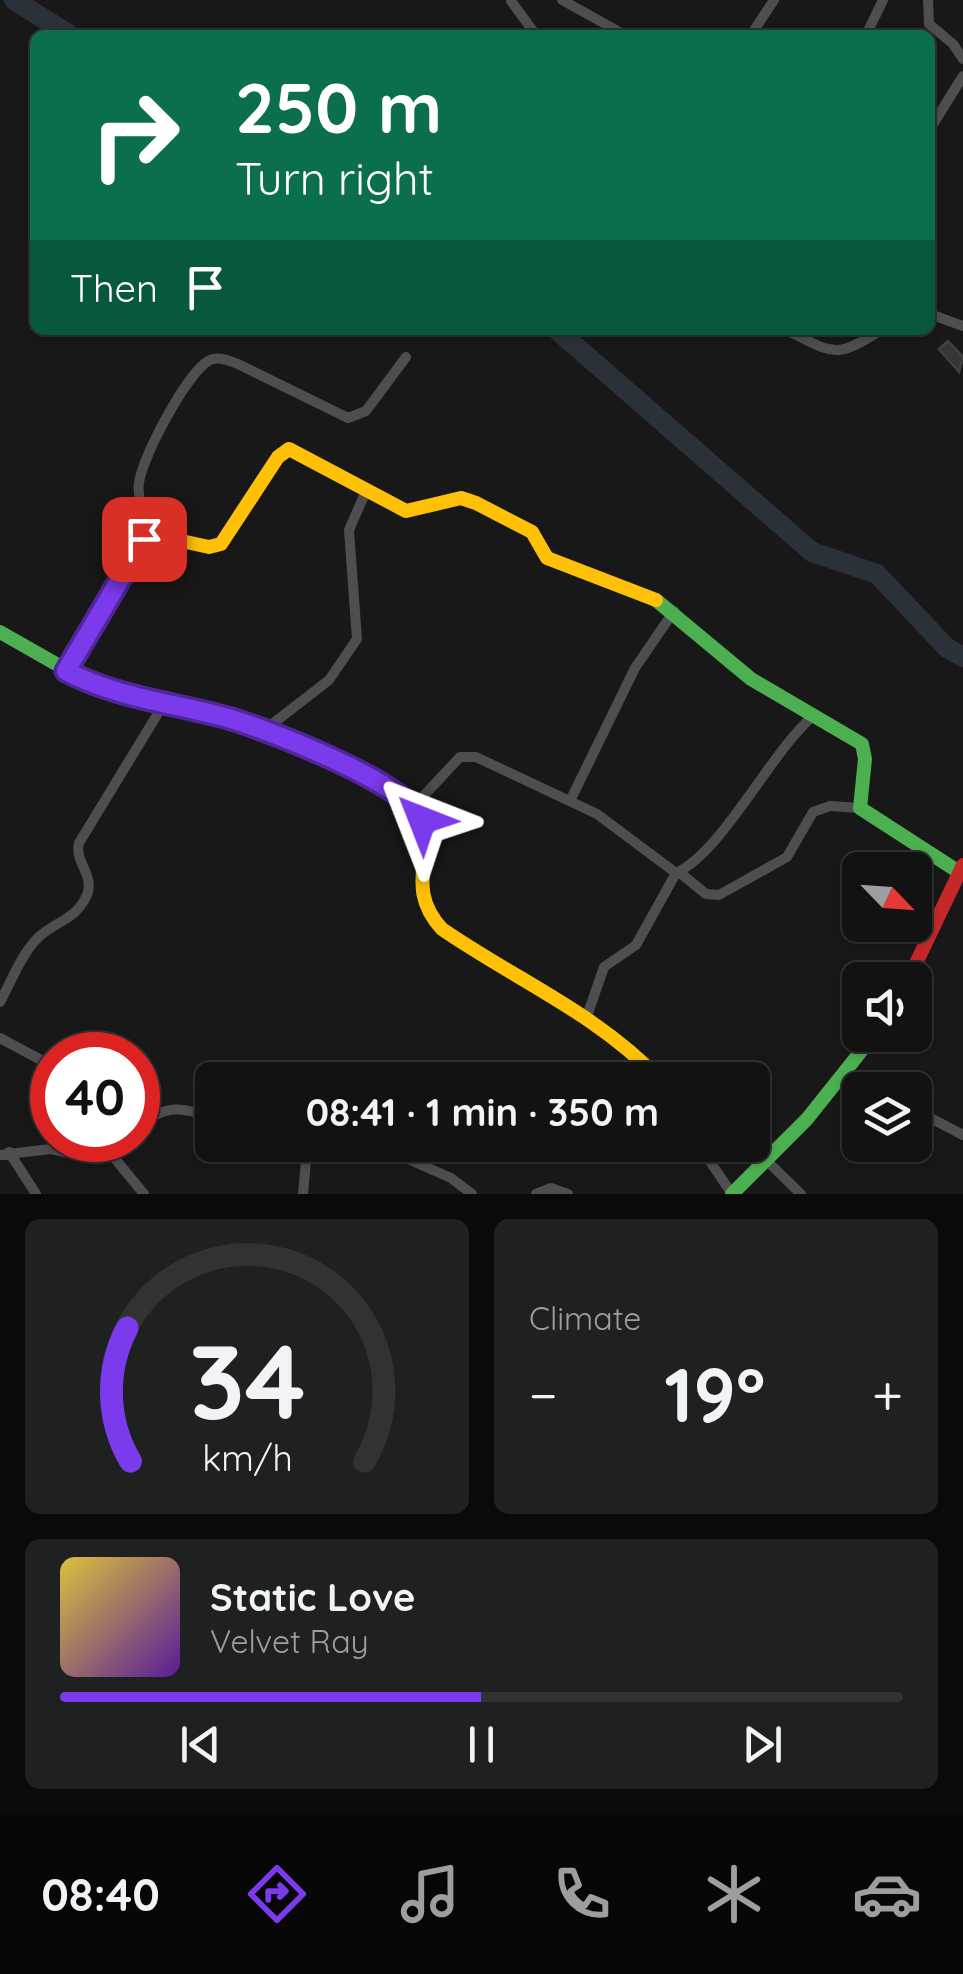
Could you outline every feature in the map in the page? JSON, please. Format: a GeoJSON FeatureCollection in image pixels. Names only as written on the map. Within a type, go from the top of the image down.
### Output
{"type":"FeatureCollection","features":[{"type":"Feature","properties":{"kind":"street"},"geometry":{"type":"LineString","coordinates":[[510,0],[524,0]]}},
{"type":"Feature","properties":{"kind":"street"},"geometry":{"type":"LineString","coordinates":[[510,0],[532,30]]}},
{"type":"Feature","properties":{"kind":"street"},"geometry":{"type":"LineString","coordinates":[[562,0],[616,30]]}},
{"type":"Feature","properties":{"kind":"street"},"geometry":{"type":"LineString","coordinates":[[754,30],[774,0]]}},
{"type":"Feature","properties":{"kind":"street"},"geometry":{"type":"LineString","coordinates":[[869,30],[884,0]]}},
{"type":"Feature","properties":{"kind":"street"},"geometry":{"type":"LineString","coordinates":[[928,0],[928,24],[954,44],[963,59]]}},
{"type":"Feature","properties":{"kind":"street"},"geometry":{"type":"LineString","coordinates":[[935,120],[963,76]]}},
{"type":"Feature","properties":{"kind":"street"},"geometry":{"type":"LineString","coordinates":[[935,316],[963,326]]}},
{"type":"Feature","properties":{"kind":"street"},"geometry":{"type":"LineString","coordinates":[[794,335],[834,353],[870,335]]}},
{"type":"Feature","properties":{"kind":"street"},"geometry":{"type":"LineString","coordinates":[[154,536],[138,494],[143,463],[194,377],[209,360],[222,358],[238,364],[348,418],[366,411],[406,356]]}},
{"type":"Feature","properties":{"kind":"street"},"geometry":{"type":"LineString","coordinates":[[66,671],[138,545],[154,536],[209,546],[221,544],[278,457],[289,450],[406,511],[469,500],[532,532],[547,558],[646,594],[674,611],[741,672],[858,741],[866,750],[860,808]]}},
{"type":"Feature","properties":{"kind":"street"},"geometry":{"type":"LineString","coordinates":[[262,732],[329,680],[358,639],[349,530],[366,490]]}},
{"type":"Feature","properties":{"kind":"street"},"geometry":{"type":"LineString","coordinates":[[570,801],[635,668],[674,611]]}},
{"type":"Feature","properties":{"kind":"street"},"geometry":{"type":"LineString","coordinates":[[0,632],[66,671],[163,705],[232,719],[359,771],[415,805],[422,820],[418,885],[428,917],[468,947],[620,1038],[643,1062]]}},
{"type":"Feature","properties":{"kind":"street"},"geometry":{"type":"LineString","coordinates":[[0,1002],[38,937],[72,918],[87,894],[88,876],[77,854],[79,843],[163,705]]}},
{"type":"Feature","properties":{"kind":"street"},"geometry":{"type":"LineString","coordinates":[[587,1016],[604,966],[641,939],[677,873],[813,716]]}},
{"type":"Feature","properties":{"kind":"street"},"geometry":{"type":"LineString","coordinates":[[415,805],[464,755],[596,814],[706,894],[719,895],[786,857],[813,812],[830,806],[860,808],[961,868],[957,894],[918,962]]}},
{"type":"Feature","properties":{"kind":"street"},"geometry":{"type":"LineString","coordinates":[[0,1037],[30,1054]]}},
{"type":"Feature","properties":{"kind":"street"},"geometry":{"type":"LineString","coordinates":[[770,1159],[842,1081]]}},
{"type":"Feature","properties":{"kind":"street"},"geometry":{"type":"LineString","coordinates":[[160,1113],[180,1108],[195,1113]]}},
{"type":"Feature","properties":{"kind":"street"},"geometry":{"type":"LineString","coordinates":[[932,1119],[963,1135]]}},
{"type":"Feature","properties":{"kind":"street"},"geometry":{"type":"LineString","coordinates":[[3,1153],[30,1150]]}},
{"type":"Feature","properties":{"kind":"street"},"geometry":{"type":"LineString","coordinates":[[3,1153],[36,1194]]}},
{"type":"Feature","properties":{"kind":"street"},"geometry":{"type":"LineString","coordinates":[[117,1162],[144,1194]]}},
{"type":"Feature","properties":{"kind":"street"},"geometry":{"type":"LineString","coordinates":[[303,1194],[305,1162]]}},
{"type":"Feature","properties":{"kind":"street"},"geometry":{"type":"LineString","coordinates":[[413,1162],[451,1178],[472,1194]]}},
{"type":"Feature","properties":{"kind":"street"},"geometry":{"type":"LineString","coordinates":[[710,1162],[732,1194],[767,1162],[801,1194]]}},
{"type":"Feature","properties":{"kind":"street"},"geometry":{"type":"LineString","coordinates":[[536,1194],[551,1188],[568,1194]]}},
{"type":"Feature","properties":{"kind":"building"},"geometry":{"type":"Polygon","coordinates":[[[948,341],[963,357],[959,372],[939,349],[948,341]]]}},
{"type":"Feature","properties":{"kind":"waterway"},"geometry":{"type":"LineString","coordinates":[[14,0],[62,30]]}},
{"type":"Feature","properties":{"kind":"waterway"},"geometry":{"type":"LineString","coordinates":[[563,335],[812,552],[877,574],[947,648],[963,657]]}},
{"type":"Feature","properties":{"kind":"traffic: fast"},"geometry":{"type":"LineString","coordinates":[[656,600],[751,679],[862,744],[865,759],[860,808],[959,872]]}},
{"type":"Feature","properties":{"kind":"traffic: fast"},"geometry":{"type":"LineString","coordinates":[[0,632],[86,681],[245,724],[361,772]]}},
{"type":"Feature","properties":{"kind":"traffic: fast"},"geometry":{"type":"LineString","coordinates":[[732,1194],[807,1119],[860,1052]]}},
{"type":"Feature","properties":{"kind":"traffic: slow"},"geometry":{"type":"LineString","coordinates":[[66,671],[138,545],[154,535],[209,547],[221,544],[278,457],[289,449],[406,511],[461,498],[476,503],[532,532],[547,558],[656,600]]}},
{"type":"Feature","properties":{"kind":"traffic: slow"},"geometry":{"type":"LineString","coordinates":[[361,772],[400,793],[418,811],[425,841],[424,898],[442,929],[583,1017],[641,1062]]}},
{"type":"Feature","properties":{"kind":"traffic: jam"},"geometry":{"type":"LineString","coordinates":[[917,962],[963,865]]}},
{"type":"Feature","properties":{"kind":"route"},"geometry":{"type":"LineString","coordinates":[[144,539],[66,671],[140,699],[232,719],[359,771],[411,801],[422,820]]}}]}
